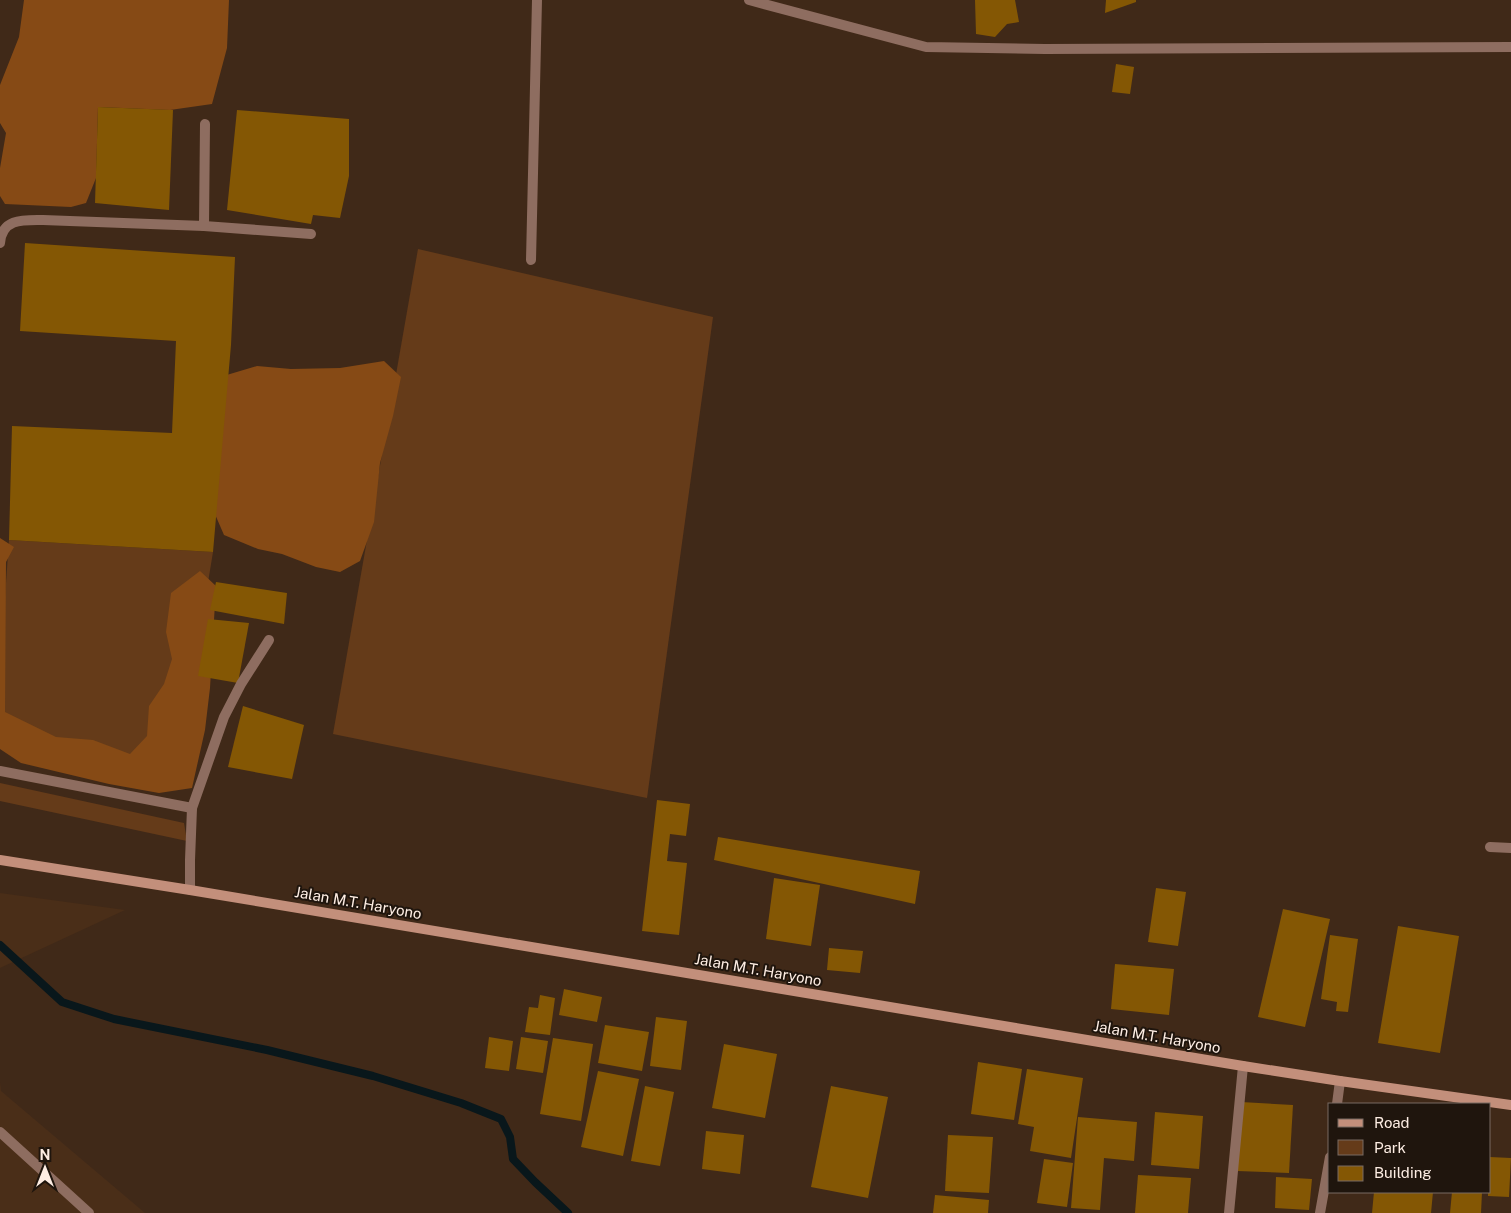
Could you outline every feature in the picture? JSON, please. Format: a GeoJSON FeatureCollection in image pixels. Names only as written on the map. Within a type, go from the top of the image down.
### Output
{"type":"FeatureCollection","features":[{"type":"Feature","properties":{"kind":"main road","name":"Jalan M.T. Haryono"},"geometry":{"type":"LineString","coordinates":[[0,860],[1243,1066],[1511,1105]]}},
{"type":"Feature","properties":{"kind":"street"},"geometry":{"type":"LineString","coordinates":[[531,260],[537,0]]}},
{"type":"Feature","properties":{"kind":"street"},"geometry":{"type":"LineString","coordinates":[[749,0],[926,47],[1054,49],[1511,47]]}},
{"type":"Feature","properties":{"kind":"street"},"geometry":{"type":"LineString","coordinates":[[204,226],[205,124]]}},
{"type":"Feature","properties":{"kind":"street"},"geometry":{"type":"LineString","coordinates":[[0,243],[5,227],[21,220],[204,226],[312,234]]}},
{"type":"Feature","properties":{"kind":"street"},"geometry":{"type":"LineString","coordinates":[[190,890],[192,808],[224,717],[241,684],[269,640]]}},
{"type":"Feature","properties":{"kind":"street"},"geometry":{"type":"LineString","coordinates":[[0,771],[192,808]]}},
{"type":"Feature","properties":{"kind":"street"},"geometry":{"type":"LineString","coordinates":[[1490,847],[1511,848]]}},
{"type":"Feature","properties":{"kind":"street"},"geometry":{"type":"LineString","coordinates":[[1228,1213],[1243,1066]]}},
{"type":"Feature","properties":{"kind":"street"},"geometry":{"type":"LineString","coordinates":[[1337,1103],[1340,1081]]}},
{"type":"Feature","properties":{"kind":"street"},"geometry":{"type":"LineString","coordinates":[[0,1132],[89,1213]]}},
{"type":"Feature","properties":{"kind":"street"},"geometry":{"type":"LineString","coordinates":[[1320,1213],[1328,1168]]}},
{"type":"Feature","properties":{"kind":"shaded area"},"geometry":{"type":"Polygon","coordinates":[[[24,0],[229,0],[227,48],[212,104],[170,110],[98,107],[96,178],[86,203],[71,207],[5,204],[0,196],[0,168],[6,133],[0,123],[0,85],[19,37],[24,0]]]}},
{"type":"Feature","properties":{"kind":"shaded area"},"geometry":{"type":"Polygon","coordinates":[[[384,361],[401,377],[380,463],[374,522],[360,561],[340,572],[316,567],[282,554],[258,549],[224,535],[211,505],[220,377],[257,366],[291,369],[340,368],[384,361]]]}},
{"type":"Feature","properties":{"kind":"shaded area"},"geometry":{"type":"Polygon","coordinates":[[[0,538],[14,547],[6,562],[5,712],[56,737],[93,740],[130,754],[147,736],[149,706],[164,684],[172,659],[166,632],[171,593],[200,571],[216,586],[210,688],[205,730],[192,788],[159,793],[109,784],[21,763],[0,749],[0,538]]]}},
{"type":"Feature","properties":{"kind":"shaded area"},"geometry":{"type":"Polygon","coordinates":[[[0,893],[125,910],[0,968],[0,893]]]}},
{"type":"Feature","properties":{"kind":"shaded area"},"geometry":{"type":"Polygon","coordinates":[[[0,1082],[1,1091],[145,1213],[0,1213],[0,1082]]]}},
{"type":"Feature","properties":{"kind":"green space"},"geometry":{"type":"Polygon","coordinates":[[[418,249],[713,317],[647,798],[333,734],[418,249]]]}},
{"type":"Feature","properties":{"kind":"green space"},"geometry":{"type":"Polygon","coordinates":[[[9,540],[213,552],[175,783],[4,748],[0,669],[9,540]]]}},
{"type":"Feature","properties":{"kind":"green space"},"geometry":{"type":"Polygon","coordinates":[[[0,783],[184,823],[187,841],[0,801],[0,783]]]}},
{"type":"Feature","properties":{"kind":"building"},"geometry":{"type":"Polygon","coordinates":[[[975,0],[1015,0],[1019,22],[1007,24],[995,37],[976,34],[975,0]]]}},
{"type":"Feature","properties":{"kind":"building"},"geometry":{"type":"Polygon","coordinates":[[[1106,0],[1136,0],[1136,2],[1105,13],[1106,0]]]}},
{"type":"Feature","properties":{"kind":"building"},"geometry":{"type":"Polygon","coordinates":[[[1116,64],[1134,67],[1130,94],[1112,92],[1116,64]]]}},
{"type":"Feature","properties":{"kind":"building"},"geometry":{"type":"Polygon","coordinates":[[[98,107],[173,110],[169,210],[95,203],[98,107]]]}},
{"type":"Feature","properties":{"kind":"building"},"geometry":{"type":"Polygon","coordinates":[[[237,110],[349,119],[349,176],[340,218],[313,215],[311,224],[227,210],[237,110]]]}},
{"type":"Feature","properties":{"kind":"building"},"geometry":{"type":"Polygon","coordinates":[[[25,243],[235,257],[231,345],[213,552],[9,540],[12,426],[172,433],[176,341],[20,331],[25,243]]]}},
{"type":"Feature","properties":{"kind":"building"},"geometry":{"type":"Polygon","coordinates":[[[216,582],[287,593],[284,624],[210,610],[216,582]]]}},
{"type":"Feature","properties":{"kind":"building"},"geometry":{"type":"Polygon","coordinates":[[[208,619],[249,623],[238,683],[198,676],[208,619]]]}},
{"type":"Feature","properties":{"kind":"building"},"geometry":{"type":"Polygon","coordinates":[[[243,706],[304,725],[292,779],[228,767],[243,706]]]}},
{"type":"Feature","properties":{"kind":"building"},"geometry":{"type":"Polygon","coordinates":[[[657,800],[690,804],[686,836],[670,834],[667,861],[687,863],[679,935],[642,931],[657,800]]]}},
{"type":"Feature","properties":{"kind":"building"},"geometry":{"type":"Polygon","coordinates":[[[718,837],[920,871],[915,904],[714,860],[718,837]]]}},
{"type":"Feature","properties":{"kind":"building"},"geometry":{"type":"Polygon","coordinates":[[[774,878],[820,885],[811,946],[766,939],[774,878]]]}},
{"type":"Feature","properties":{"kind":"building"},"geometry":{"type":"Polygon","coordinates":[[[1156,888],[1186,892],[1178,946],[1148,942],[1156,888]]]}},
{"type":"Feature","properties":{"kind":"building"},"geometry":{"type":"Polygon","coordinates":[[[1283,909],[1330,919],[1305,1027],[1258,1017],[1283,909]]]}},
{"type":"Feature","properties":{"kind":"building"},"geometry":{"type":"Polygon","coordinates":[[[1398,926],[1459,936],[1440,1053],[1378,1043],[1398,926]]]}},
{"type":"Feature","properties":{"kind":"building"},"geometry":{"type":"Polygon","coordinates":[[[1330,935],[1358,939],[1348,1012],[1336,1011],[1337,1002],[1321,999],[1330,935]]]}},
{"type":"Feature","properties":{"kind":"building"},"geometry":{"type":"Polygon","coordinates":[[[829,948],[863,951],[860,973],[827,970],[829,948]]]}},
{"type":"Feature","properties":{"kind":"building"},"geometry":{"type":"Polygon","coordinates":[[[1115,964],[1174,969],[1169,1015],[1111,1009],[1115,964]]]}},
{"type":"Feature","properties":{"kind":"building"},"geometry":{"type":"Polygon","coordinates":[[[564,989],[602,997],[597,1022],[559,1015],[564,989]]]}},
{"type":"Feature","properties":{"kind":"building"},"geometry":{"type":"Polygon","coordinates":[[[540,995],[555,998],[550,1035],[525,1032],[529,1007],[538,1008],[540,995]]]}},
{"type":"Feature","properties":{"kind":"building"},"geometry":{"type":"Polygon","coordinates":[[[656,1017],[687,1021],[681,1070],[650,1066],[656,1017]]]}},
{"type":"Feature","properties":{"kind":"building"},"geometry":{"type":"Polygon","coordinates":[[[605,1025],[649,1032],[642,1071],[598,1063],[605,1025]]]}},
{"type":"Feature","properties":{"kind":"building"},"geometry":{"type":"Polygon","coordinates":[[[489,1037],[513,1041],[509,1071],[485,1068],[489,1037]]]}},
{"type":"Feature","properties":{"kind":"building"},"geometry":{"type":"Polygon","coordinates":[[[521,1037],[548,1041],[543,1073],[516,1069],[521,1037]]]}},
{"type":"Feature","properties":{"kind":"building"},"geometry":{"type":"Polygon","coordinates":[[[553,1038],[593,1044],[581,1121],[540,1114],[553,1038]]]}},
{"type":"Feature","properties":{"kind":"building"},"geometry":{"type":"Polygon","coordinates":[[[724,1044],[777,1054],[765,1118],[712,1108],[724,1044]]]}},
{"type":"Feature","properties":{"kind":"building"},"geometry":{"type":"Polygon","coordinates":[[[978,1062],[1022,1069],[1014,1120],[971,1114],[978,1062]]]}},
{"type":"Feature","properties":{"kind":"building"},"geometry":{"type":"Polygon","coordinates":[[[1027,1069],[1083,1078],[1071,1158],[1030,1151],[1034,1127],[1018,1124],[1027,1069]]]}},
{"type":"Feature","properties":{"kind":"building"},"geometry":{"type":"Polygon","coordinates":[[[598,1071],[639,1079],[623,1156],[581,1147],[598,1071]]]}},
{"type":"Feature","properties":{"kind":"building"},"geometry":{"type":"Polygon","coordinates":[[[645,1086],[674,1092],[660,1166],[631,1161],[645,1086]]]}},
{"type":"Feature","properties":{"kind":"building"},"geometry":{"type":"Polygon","coordinates":[[[831,1086],[888,1097],[868,1198],[811,1187],[831,1086]]]}},
{"type":"Feature","properties":{"kind":"building"},"geometry":{"type":"Polygon","coordinates":[[[1241,1102],[1293,1105],[1289,1173],[1237,1171],[1241,1102]]]}},
{"type":"Feature","properties":{"kind":"building"},"geometry":{"type":"Polygon","coordinates":[[[1155,1112],[1203,1116],[1199,1169],[1151,1165],[1155,1112]]]}},
{"type":"Feature","properties":{"kind":"building"},"geometry":{"type":"Polygon","coordinates":[[[1078,1117],[1137,1122],[1134,1161],[1104,1158],[1100,1210],[1071,1208],[1078,1117]]]}},
{"type":"Feature","properties":{"kind":"building"},"geometry":{"type":"Polygon","coordinates":[[[706,1131],[744,1135],[740,1174],[702,1169],[706,1131]]]}},
{"type":"Feature","properties":{"kind":"building"},"geometry":{"type":"Polygon","coordinates":[[[948,1135],[993,1137],[989,1193],[945,1191],[948,1135]]]}},
{"type":"Feature","properties":{"kind":"building"},"geometry":{"type":"Polygon","coordinates":[[[1491,1157],[1511,1158],[1509,1197],[1488,1196],[1488,1193],[1491,1193],[1491,1157]]]}},
{"type":"Feature","properties":{"kind":"building"},"geometry":{"type":"Polygon","coordinates":[[[1044,1159],[1073,1163],[1067,1207],[1037,1203],[1044,1159]]]}},
{"type":"Feature","properties":{"kind":"building"},"geometry":{"type":"Polygon","coordinates":[[[1138,1175],[1191,1178],[1188,1213],[1135,1213],[1138,1175]]]}},
{"type":"Feature","properties":{"kind":"building"},"geometry":{"type":"Polygon","coordinates":[[[1276,1177],[1312,1179],[1309,1210],[1275,1208],[1276,1177]]]}},
{"type":"Feature","properties":{"kind":"building"},"geometry":{"type":"Polygon","coordinates":[[[1374,1193],[1433,1193],[1431,1213],[1372,1213],[1374,1193]]]}},
{"type":"Feature","properties":{"kind":"building"},"geometry":{"type":"Polygon","coordinates":[[[1452,1193],[1482,1193],[1481,1213],[1450,1213],[1452,1193]]]}},
{"type":"Feature","properties":{"kind":"building"},"geometry":{"type":"Polygon","coordinates":[[[935,1195],[989,1200],[988,1213],[933,1213],[935,1195]]]}},
{"type":"Feature","properties":{"kind":"waterway"},"geometry":{"type":"LineString","coordinates":[[0,945],[62,1002],[114,1019],[267,1050],[373,1076],[461,1103],[501,1119],[510,1137],[513,1159],[568,1213]]}}]}
